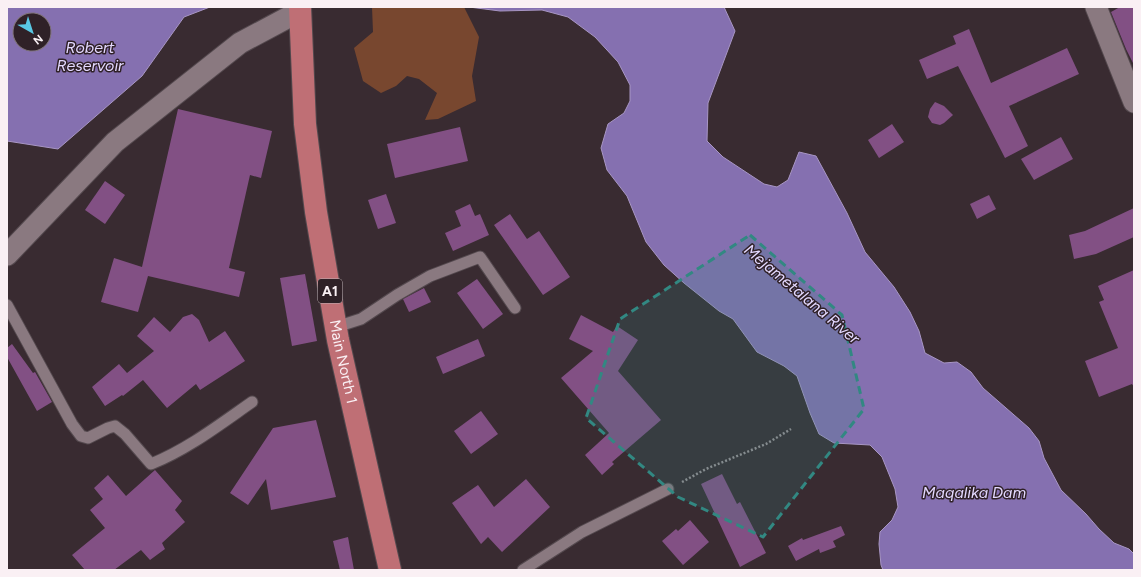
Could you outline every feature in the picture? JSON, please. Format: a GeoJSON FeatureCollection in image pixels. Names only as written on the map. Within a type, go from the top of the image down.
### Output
{"type":"FeatureCollection","features":[{"type":"Feature","properties":{"kind":"main road","name":"Main North 1"},"geometry":{"type":"LineString","coordinates":[[300,9],[305,124],[316,212],[336,327],[390,570]]}},
{"type":"Feature","properties":{"kind":"street"},"geometry":{"type":"LineString","coordinates":[[1096,7],[1134,102]]}},
{"type":"Feature","properties":{"kind":"street"},"geometry":{"type":"LineString","coordinates":[[7,255],[115,142],[240,43],[300,9]]}},
{"type":"Feature","properties":{"kind":"lane"},"geometry":{"type":"LineString","coordinates":[[336,327],[361,319],[397,295],[430,276],[480,257],[515,308]]}},
{"type":"Feature","properties":{"kind":"lane"},"geometry":{"type":"LineString","coordinates":[[7,305],[72,424],[81,436],[88,438],[115,426],[126,434],[151,464],[173,455],[205,435],[252,402]]}},
{"type":"Feature","properties":{"kind":"lane"},"geometry":{"type":"LineString","coordinates":[[523,570],[582,532],[668,489]]}},
{"type":"Feature","properties":{"kind":"path"},"geometry":{"type":"LineString","coordinates":[[668,489],[706,469],[766,444],[791,429]]}},
{"type":"Feature","properties":{"kind":"highlighted area"},"geometry":{"type":"Polygon","coordinates":[[[750,235],[842,315],[864,409],[763,537],[678,497],[586,418],[620,319],[750,235]]]}},
{"type":"Feature","properties":{"kind":"shaded area"},"geometry":{"type":"Polygon","coordinates":[[[372,7],[464,7],[479,37],[472,76],[476,101],[438,119],[425,120],[437,93],[419,79],[407,76],[396,86],[381,93],[363,81],[354,48],[373,32],[372,7]]]}},
{"type":"Feature","properties":{"kind":"water","name":"Robert Reservoir"},"geometry":{"type":"Polygon","coordinates":[[[7,7],[210,7],[184,17],[142,76],[58,149],[7,141],[7,7]]]}},
{"type":"Feature","properties":{"kind":"water","name":"Maqalika Dam"},"geometry":{"type":"Polygon","coordinates":[[[469,7],[724,7],[735,31],[708,103],[707,141],[723,157],[764,184],[777,187],[788,180],[799,152],[816,156],[847,213],[865,252],[894,287],[910,312],[919,331],[925,353],[944,363],[957,362],[971,372],[983,388],[1029,428],[1039,441],[1044,458],[1061,490],[1114,543],[1129,549],[1134,554],[1134,570],[883,570],[881,565],[879,544],[880,532],[892,520],[898,507],[895,489],[882,457],[870,445],[834,443],[819,434],[797,376],[784,366],[757,352],[733,319],[719,311],[664,265],[646,242],[627,196],[607,170],[601,148],[608,124],[624,113],[630,101],[630,85],[618,62],[595,37],[568,17],[542,10],[500,11],[469,7]]]}},
{"type":"Feature","properties":{"kind":"building"},"geometry":{"type":"Polygon","coordinates":[[[1120,7],[1134,7],[1134,65],[1111,12],[1120,7]]]}},
{"type":"Feature","properties":{"kind":"building"},"geometry":{"type":"Polygon","coordinates":[[[969,29],[991,83],[1067,48],[1079,74],[1009,106],[1028,146],[1005,158],[958,66],[927,79],[919,60],[956,44],[953,36],[969,29]]]}},
{"type":"Feature","properties":{"kind":"building"},"geometry":{"type":"Polygon","coordinates":[[[935,102],[944,106],[953,115],[940,125],[932,123],[928,117],[930,109],[935,102]]]}},
{"type":"Feature","properties":{"kind":"building"},"geometry":{"type":"Polygon","coordinates":[[[178,109],[272,131],[261,178],[250,175],[229,268],[245,272],[239,297],[148,276],[138,312],[101,302],[114,258],[142,267],[178,109]]]}},
{"type":"Feature","properties":{"kind":"building"},"geometry":{"type":"Polygon","coordinates":[[[892,124],[904,142],[879,158],[868,140],[892,124]]]}},
{"type":"Feature","properties":{"kind":"building"},"geometry":{"type":"Polygon","coordinates":[[[460,127],[468,161],[395,178],[387,144],[460,127]]]}},
{"type":"Feature","properties":{"kind":"building"},"geometry":{"type":"Polygon","coordinates":[[[1061,137],[1073,159],[1034,180],[1021,159],[1061,137]]]}},
{"type":"Feature","properties":{"kind":"building"},"geometry":{"type":"Polygon","coordinates":[[[105,181],[125,195],[105,224],[85,210],[105,181]]]}},
{"type":"Feature","properties":{"kind":"building"},"geometry":{"type":"Polygon","coordinates":[[[386,194],[396,223],[378,229],[368,200],[386,194]]]}},
{"type":"Feature","properties":{"kind":"building"},"geometry":{"type":"Polygon","coordinates":[[[989,195],[996,209],[977,219],[970,204],[989,195]]]}},
{"type":"Feature","properties":{"kind":"building"},"geometry":{"type":"Polygon","coordinates":[[[470,204],[475,216],[480,214],[489,235],[453,251],[445,233],[461,226],[455,211],[470,204]]]}},
{"type":"Feature","properties":{"kind":"building"},"geometry":{"type":"Polygon","coordinates":[[[1134,208],[1134,237],[1096,254],[1074,259],[1069,235],[1085,231],[1134,208]]]}},
{"type":"Feature","properties":{"kind":"building"},"geometry":{"type":"Polygon","coordinates":[[[510,214],[527,239],[539,231],[570,277],[543,295],[494,225],[510,214]]]}},
{"type":"Feature","properties":{"kind":"building"},"geometry":{"type":"Polygon","coordinates":[[[1134,270],[1134,387],[1132,384],[1099,397],[1085,361],[1118,348],[1099,302],[1104,300],[1098,286],[1134,270]]]}},
{"type":"Feature","properties":{"kind":"building"},"geometry":{"type":"Polygon","coordinates":[[[305,274],[317,341],[292,346],[280,278],[305,274]]]}},
{"type":"Feature","properties":{"kind":"building"},"geometry":{"type":"Polygon","coordinates":[[[477,279],[503,314],[483,329],[457,293],[477,279]]]}},
{"type":"Feature","properties":{"kind":"building"},"geometry":{"type":"Polygon","coordinates":[[[424,288],[431,302],[409,312],[403,299],[424,288]]]}},
{"type":"Feature","properties":{"kind":"building"},"geometry":{"type":"Polygon","coordinates":[[[192,314],[199,320],[209,342],[225,331],[245,361],[200,390],[196,384],[167,408],[143,380],[123,396],[122,395],[105,406],[92,387],[119,364],[127,373],[154,351],[137,336],[154,317],[170,332],[183,317],[192,314]]]}},
{"type":"Feature","properties":{"kind":"building"},"geometry":{"type":"Polygon","coordinates":[[[581,315],[613,332],[617,326],[638,340],[618,371],[661,420],[612,462],[614,464],[602,475],[585,455],[609,433],[561,378],[593,351],[569,339],[581,315]]]}},
{"type":"Feature","properties":{"kind":"building"},"geometry":{"type":"Polygon","coordinates":[[[478,339],[485,356],[443,374],[436,357],[478,339]]]}},
{"type":"Feature","properties":{"kind":"building"},"geometry":{"type":"Polygon","coordinates":[[[12,344],[33,373],[35,372],[52,402],[37,411],[7,357],[7,348],[12,344]]]}},
{"type":"Feature","properties":{"kind":"building"},"geometry":{"type":"Polygon","coordinates":[[[481,411],[498,434],[471,454],[454,431],[481,411]]]}},
{"type":"Feature","properties":{"kind":"building"},"geometry":{"type":"Polygon","coordinates":[[[316,420],[336,497],[271,510],[266,479],[248,505],[230,493],[273,428],[316,420]]]}},
{"type":"Feature","properties":{"kind":"building"},"geometry":{"type":"Polygon","coordinates":[[[155,470],[182,501],[175,510],[185,522],[162,543],[165,549],[150,560],[141,550],[114,570],[85,570],[72,555],[105,528],[90,510],[103,499],[94,488],[108,475],[126,496],[155,470]]]}},
{"type":"Feature","properties":{"kind":"building"},"geometry":{"type":"Polygon","coordinates":[[[722,474],[737,504],[740,502],[766,553],[740,567],[701,484],[722,474]]]}},
{"type":"Feature","properties":{"kind":"building"},"geometry":{"type":"Polygon","coordinates":[[[526,479],[550,507],[502,552],[488,537],[481,544],[452,503],[478,485],[494,507],[526,479]]]}},
{"type":"Feature","properties":{"kind":"building"},"geometry":{"type":"Polygon","coordinates":[[[690,520],[709,542],[683,565],[662,541],[676,529],[678,531],[690,520]]]}},
{"type":"Feature","properties":{"kind":"building"},"geometry":{"type":"Polygon","coordinates":[[[841,526],[845,535],[833,541],[836,547],[820,553],[819,549],[796,561],[788,546],[802,538],[803,540],[841,526]]]}},
{"type":"Feature","properties":{"kind":"building"},"geometry":{"type":"Polygon","coordinates":[[[348,537],[354,570],[340,570],[333,541],[348,537]]]}},
{"type":"Feature","properties":{"kind":"water label","name":"Mejametalana River"},"geometry":{"type":"Point","coordinates":[802,294]}}]}
